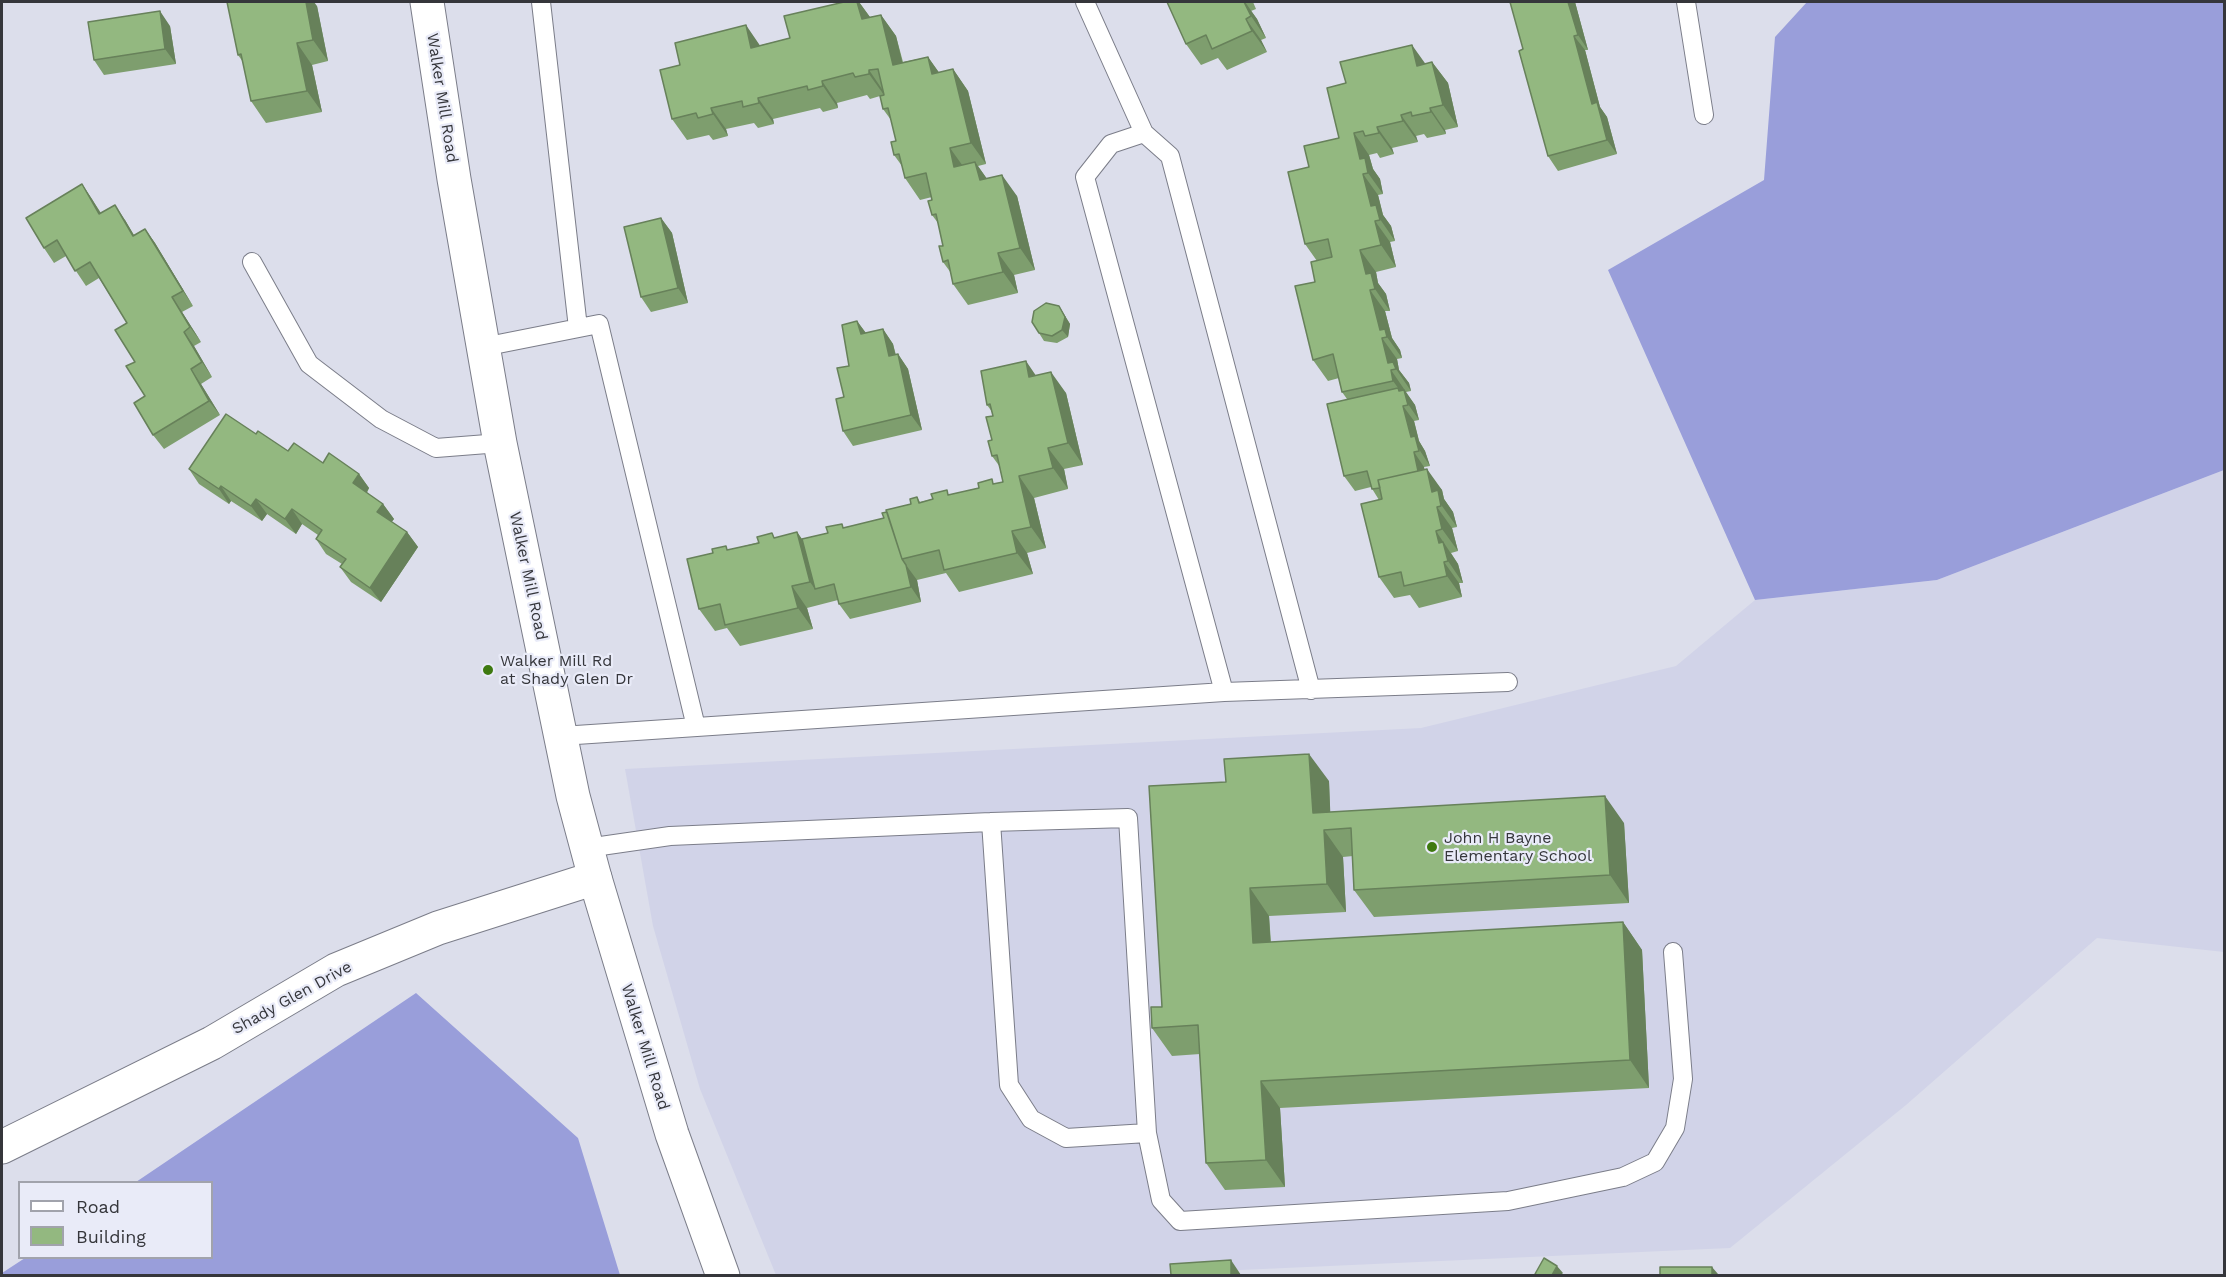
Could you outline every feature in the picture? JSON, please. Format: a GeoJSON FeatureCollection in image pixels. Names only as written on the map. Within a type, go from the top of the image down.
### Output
{"type":"FeatureCollection","features":[{"type":"Feature","properties":{"kind":"main road","name":"Walker Mill Road"},"geometry":{"type":"LineString","coordinates":[[427,2],[454,179],[500,443],[561,736],[591,863],[672,1134],[723,1275]]}},
{"type":"Feature","properties":{"kind":"main road","name":"Shady Glen Drive"},"geometry":{"type":"LineString","coordinates":[[2,1147],[212,1043],[336,970],[591,863]]}},
{"type":"Feature","properties":{"kind":"lane"},"geometry":{"type":"LineString","coordinates":[[541,2],[578,328]]}},
{"type":"Feature","properties":{"kind":"lane"},"geometry":{"type":"LineString","coordinates":[[1085,2],[1144,133],[1170,156],[1311,690]]}},
{"type":"Feature","properties":{"kind":"lane"},"geometry":{"type":"LineString","coordinates":[[1686,2],[1704,116]]}},
{"type":"Feature","properties":{"kind":"lane"},"geometry":{"type":"LineString","coordinates":[[1144,133],[1111,144],[1085,177],[1224,692]]}},
{"type":"Feature","properties":{"kind":"lane"},"geometry":{"type":"LineString","coordinates":[[252,262],[309,364],[381,419],[436,448],[500,443]]}},
{"type":"Feature","properties":{"kind":"lane"},"geometry":{"type":"LineString","coordinates":[[483,347],[599,324],[696,727]]}},
{"type":"Feature","properties":{"kind":"lane"},"geometry":{"type":"LineString","coordinates":[[561,736],[1224,692],[1508,682]]}},
{"type":"Feature","properties":{"kind":"lane"},"geometry":{"type":"LineString","coordinates":[[591,863],[670,836],[1128,818],[1147,1133],[1161,1200],[1180,1221],[1508,1201],[1623,1177],[1655,1161],[1675,1128],[1683,1079],[1673,952]]}},
{"type":"Feature","properties":{"kind":"lane"},"geometry":{"type":"LineString","coordinates":[[991,822],[1009,1085],[1031,1119],[1066,1138],[1147,1133]]}},
{"type":"Feature","properties":{"kind":"shaded area"},"geometry":{"type":"Polygon","coordinates":[[[1807,2],[2224,2],[2224,470],[1937,580],[1755,600],[1608,270],[1764,180],[1775,37],[1807,2]]]}},
{"type":"Feature","properties":{"kind":"shaded area","name":"John H Bayne Elementary School"},"geometry":{"type":"Polygon","coordinates":[[[2224,470],[2224,952],[2097,938],[1906,1105],[1730,1248],[1107,1276],[776,1275],[700,1089],[653,926],[625,769],[1421,728],[1676,666],[1755,600],[1937,580],[2224,470]]]}},
{"type":"Feature","properties":{"kind":"shaded area"},"geometry":{"type":"Polygon","coordinates":[[[416,993],[578,1138],[620,1275],[2,1275],[23,1259],[213,1259],[213,1181],[137,1181],[416,993]]]}},
{"type":"Feature","properties":{"kind":"building"},"geometry":{"type":"Polygon","coordinates":[[[227,2],[306,2],[313,40],[297,43],[307,91],[251,101],[227,2]]]}},
{"type":"Feature","properties":{"kind":"building"},"geometry":{"type":"Polygon","coordinates":[[[844,2],[857,2],[862,19],[881,15],[893,65],[928,57],[932,74],[953,69],[971,143],[950,148],[954,167],[975,162],[980,180],[1002,175],[1020,248],[998,253],[1003,272],[953,284],[948,260],[943,262],[939,246],[943,246],[936,214],[932,215],[928,201],[932,200],[926,173],[905,178],[899,154],[894,155],[891,142],[896,141],[888,108],[883,109],[880,96],[884,95],[878,69],[869,70],[869,74],[855,77],[853,73],[822,81],[823,86],[808,90],[807,86],[758,98],[759,103],[743,107],[742,101],[711,108],[713,114],[698,118],[696,113],[672,119],[660,70],[680,65],[675,43],[746,25],[751,48],[790,38],[784,16],[844,2]]]}},
{"type":"Feature","properties":{"kind":"building"},"geometry":{"type":"Polygon","coordinates":[[[1167,2],[1244,2],[1251,16],[1246,19],[1252,31],[1212,49],[1206,35],[1186,44],[1167,2]]]}},
{"type":"Feature","properties":{"kind":"building"},"geometry":{"type":"Polygon","coordinates":[[[1510,2],[1568,2],[1578,35],[1574,36],[1592,104],[1597,102],[1607,140],[1548,156],[1519,51],[1523,49],[1510,2]]]}},
{"type":"Feature","properties":{"kind":"building"},"geometry":{"type":"Polygon","coordinates":[[[160,11],[165,49],[94,60],[88,22],[160,11]]]}},
{"type":"Feature","properties":{"kind":"building"},"geometry":{"type":"Polygon","coordinates":[[[1412,45],[1417,66],[1432,62],[1443,105],[1430,108],[1431,112],[1412,116],[1411,112],[1401,115],[1403,121],[1377,127],[1379,133],[1365,136],[1363,131],[1354,133],[1360,159],[1365,158],[1368,173],[1363,174],[1371,206],[1376,205],[1380,220],[1375,221],[1381,245],[1360,250],[1366,274],[1371,273],[1375,289],[1370,290],[1380,330],[1385,329],[1387,337],[1382,338],[1388,363],[1393,362],[1396,369],[1391,370],[1393,381],[1342,392],[1333,354],[1313,360],[1295,286],[1315,282],[1311,262],[1332,257],[1328,239],[1305,244],[1288,172],[1309,167],[1304,146],[1339,138],[1327,88],[1346,83],[1340,62],[1412,45]]]}},
{"type":"Feature","properties":{"kind":"building"},"geometry":{"type":"Polygon","coordinates":[[[82,184],[99,214],[115,205],[133,236],[145,229],[183,291],[172,297],[190,327],[184,332],[202,362],[191,369],[209,401],[153,435],[134,403],[145,396],[126,366],[135,362],[115,330],[127,323],[90,262],[75,271],[57,240],[44,248],[26,218],[82,184]]]}},
{"type":"Feature","properties":{"kind":"building"},"geometry":{"type":"Polygon","coordinates":[[[661,218],[678,288],[641,297],[624,227],[661,218]]]}},
{"type":"Feature","properties":{"kind":"building"},"geometry":{"type":"Polygon","coordinates":[[[1046,303],[1059,306],[1065,317],[1062,330],[1052,336],[1039,333],[1032,322],[1034,311],[1046,303]]]}},
{"type":"Feature","properties":{"kind":"building"},"geometry":{"type":"Polygon","coordinates":[[[857,321],[861,334],[883,329],[889,356],[898,354],[911,415],[843,431],[836,399],[844,397],[837,368],[849,366],[842,325],[857,321]]]}},
{"type":"Feature","properties":{"kind":"building"},"geometry":{"type":"Polygon","coordinates":[[[1026,361],[1029,377],[1051,372],[1068,443],[1048,448],[1053,468],[1019,476],[1031,527],[1012,531],[1017,553],[944,570],[939,550],[902,559],[886,510],[911,504],[910,499],[917,497],[919,503],[933,499],[931,494],[947,490],[948,495],[979,488],[978,483],[992,479],[993,484],[1003,482],[997,455],[992,456],[988,441],[992,440],[986,417],[993,416],[990,404],[987,405],[981,371],[1026,361]]]}},
{"type":"Feature","properties":{"kind":"building"},"geometry":{"type":"Polygon","coordinates":[[[1398,388],[1399,391],[1404,390],[1408,405],[1403,406],[1411,437],[1415,436],[1419,451],[1414,452],[1418,471],[1378,480],[1380,488],[1372,489],[1367,471],[1344,476],[1327,404],[1398,388]]]}},
{"type":"Feature","properties":{"kind":"building"},"geometry":{"type":"Polygon","coordinates":[[[226,414],[256,434],[258,431],[288,451],[294,443],[323,463],[329,453],[359,474],[353,483],[383,504],[377,512],[407,532],[370,588],[340,567],[346,559],[316,539],[322,530],[292,509],[285,519],[256,499],[251,506],[221,486],[219,489],[189,469],[226,414]]]}},
{"type":"Feature","properties":{"kind":"building"},"geometry":{"type":"Polygon","coordinates":[[[1427,469],[1432,492],[1438,490],[1441,506],[1437,507],[1442,529],[1436,531],[1439,543],[1443,542],[1448,561],[1444,562],[1447,576],[1404,586],[1401,572],[1379,577],[1361,504],[1382,499],[1378,480],[1427,469]]]}},
{"type":"Feature","properties":{"kind":"building"},"geometry":{"type":"Polygon","coordinates":[[[887,512],[906,565],[911,587],[839,604],[834,584],[815,589],[802,539],[828,533],[826,527],[842,524],[843,528],[884,518],[882,513],[887,512]]]}},
{"type":"Feature","properties":{"kind":"building"},"geometry":{"type":"Polygon","coordinates":[[[797,532],[810,582],[792,586],[798,608],[725,625],[720,604],[699,609],[687,559],[713,553],[712,549],[726,546],[727,550],[759,543],[757,537],[772,533],[774,538],[797,532]]]}},
{"type":"Feature","properties":{"kind":"building"},"geometry":{"type":"Polygon","coordinates":[[[1309,754],[1313,813],[1605,796],[1610,875],[1354,890],[1351,828],[1324,830],[1327,884],[1250,888],[1253,943],[1623,922],[1630,1060],[1261,1081],[1266,1160],[1206,1163],[1198,1025],[1152,1028],[1151,1007],[1162,1007],[1149,786],[1226,782],[1224,759],[1309,754]]]}},
{"type":"Feature","properties":{"kind":"building"},"geometry":{"type":"Polygon","coordinates":[[[1544,1258],[1557,1266],[1552,1275],[1535,1274],[1544,1258]]]}},
{"type":"Feature","properties":{"kind":"building"},"geometry":{"type":"Polygon","coordinates":[[[1231,1260],[1231,1275],[1171,1275],[1170,1264],[1231,1260]]]}},
{"type":"Feature","properties":{"kind":"building"},"geometry":{"type":"Polygon","coordinates":[[[1660,1267],[1712,1267],[1712,1275],[1660,1275],[1660,1267]]]}},
{"type":"Feature","properties":{"kind":"place","name":"Walker Mill Rd at Shady Glen Dr"},"geometry":{"type":"Point","coordinates":[488,670]}},
{"type":"Feature","properties":{"kind":"place","name":"John H Bayne Elementary School"},"geometry":{"type":"Point","coordinates":[1432,847]}}]}
